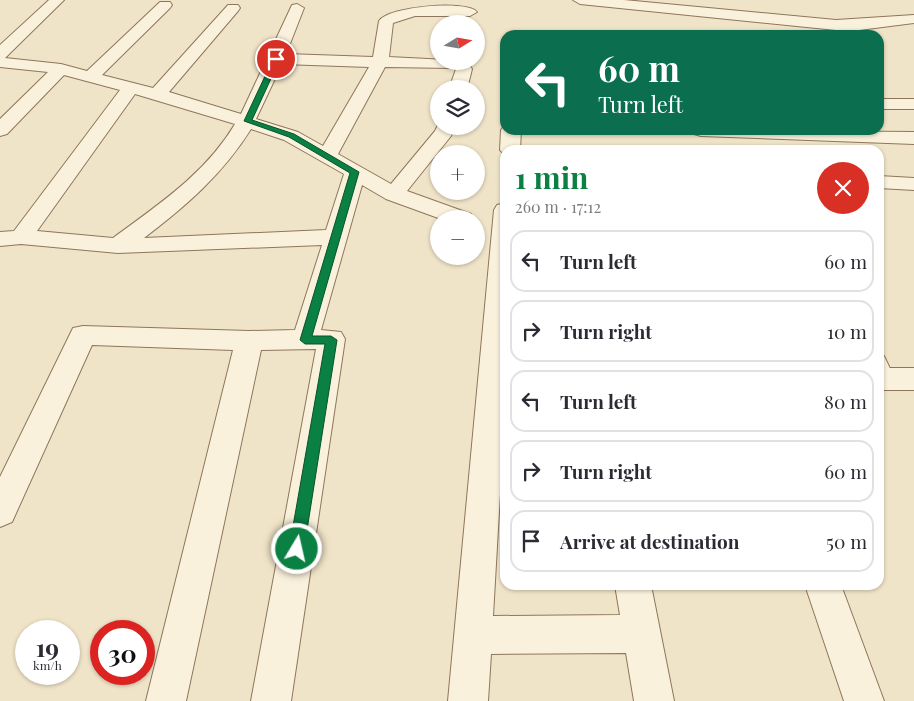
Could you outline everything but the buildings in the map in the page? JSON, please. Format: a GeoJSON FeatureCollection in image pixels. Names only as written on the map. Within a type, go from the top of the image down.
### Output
{"type":"FeatureCollection","features":[{"type":"Feature","properties":{"kind":"street"},"geometry":{"type":"LineString","coordinates":[[0,54],[57,0]]}},
{"type":"Feature","properties":{"kind":"street"},"geometry":{"type":"LineString","coordinates":[[580,0],[836,26],[914,19]]}},
{"type":"Feature","properties":{"kind":"street"},"geometry":{"type":"LineString","coordinates":[[90,77],[165,5]]}},
{"type":"Feature","properties":{"kind":"street"},"geometry":{"type":"LineString","coordinates":[[157,95],[234,8]]}},
{"type":"Feature","properties":{"kind":"street"},"geometry":{"type":"LineString","coordinates":[[118,246],[188,193],[219,159],[248,121],[297,8]]}},
{"type":"Feature","properties":{"kind":"street"},"geometry":{"type":"LineString","coordinates":[[326,156],[380,61],[386,21],[394,15],[408,12],[470,12]]}},
{"type":"Feature","properties":{"kind":"street"},"geometry":{"type":"LineString","coordinates":[[276,59],[430,62]]}},
{"type":"Feature","properties":{"kind":"street"},"geometry":{"type":"LineString","coordinates":[[0,62],[61,69],[248,121],[292,136],[394,194],[438,210]]}},
{"type":"Feature","properties":{"kind":"street"},"geometry":{"type":"LineString","coordinates":[[0,130],[61,69]]}},
{"type":"Feature","properties":{"kind":"street"},"geometry":{"type":"LineString","coordinates":[[10,238],[131,88]]}},
{"type":"Feature","properties":{"kind":"street"},"geometry":{"type":"LineString","coordinates":[[884,104],[914,104]]}},
{"type":"Feature","properties":{"kind":"street"},"geometry":{"type":"LineString","coordinates":[[394,194],[442,135]]}},
{"type":"Feature","properties":{"kind":"street"},"geometry":{"type":"LineString","coordinates":[[846,135],[914,138]]}},
{"type":"Feature","properties":{"kind":"street"},"geometry":{"type":"LineString","coordinates":[[305,340],[355,172]]}},
{"type":"Feature","properties":{"kind":"street"},"geometry":{"type":"LineString","coordinates":[[884,182],[914,184]]}},
{"type":"Feature","properties":{"kind":"street"},"geometry":{"type":"LineString","coordinates":[[468,701],[497,225]]}},
{"type":"Feature","properties":{"kind":"street"},"geometry":{"type":"LineString","coordinates":[[10,238],[118,246],[336,237]]}},
{"type":"Feature","properties":{"kind":"street"},"geometry":{"type":"LineString","coordinates":[[0,512],[83,335],[249,341],[331,340],[271,701]]}},
{"type":"Feature","properties":{"kind":"street"},"geometry":{"type":"LineString","coordinates":[[166,701],[249,341]]}},
{"type":"Feature","properties":{"kind":"street"},"geometry":{"type":"LineString","coordinates":[[634,590],[654,701]]}},
{"type":"Feature","properties":{"kind":"street"},"geometry":{"type":"LineString","coordinates":[[825,590],[864,701]]}},
{"type":"Feature","properties":{"kind":"street"},"geometry":{"type":"LineString","coordinates":[[473,635],[642,634]]}},
{"type":"Feature","properties":{"kind":"route"},"geometry":{"type":"LineString","coordinates":[[276,59],[265,88],[248,121],[292,136],[355,172],[305,340],[331,340],[297,549]]}}]}
